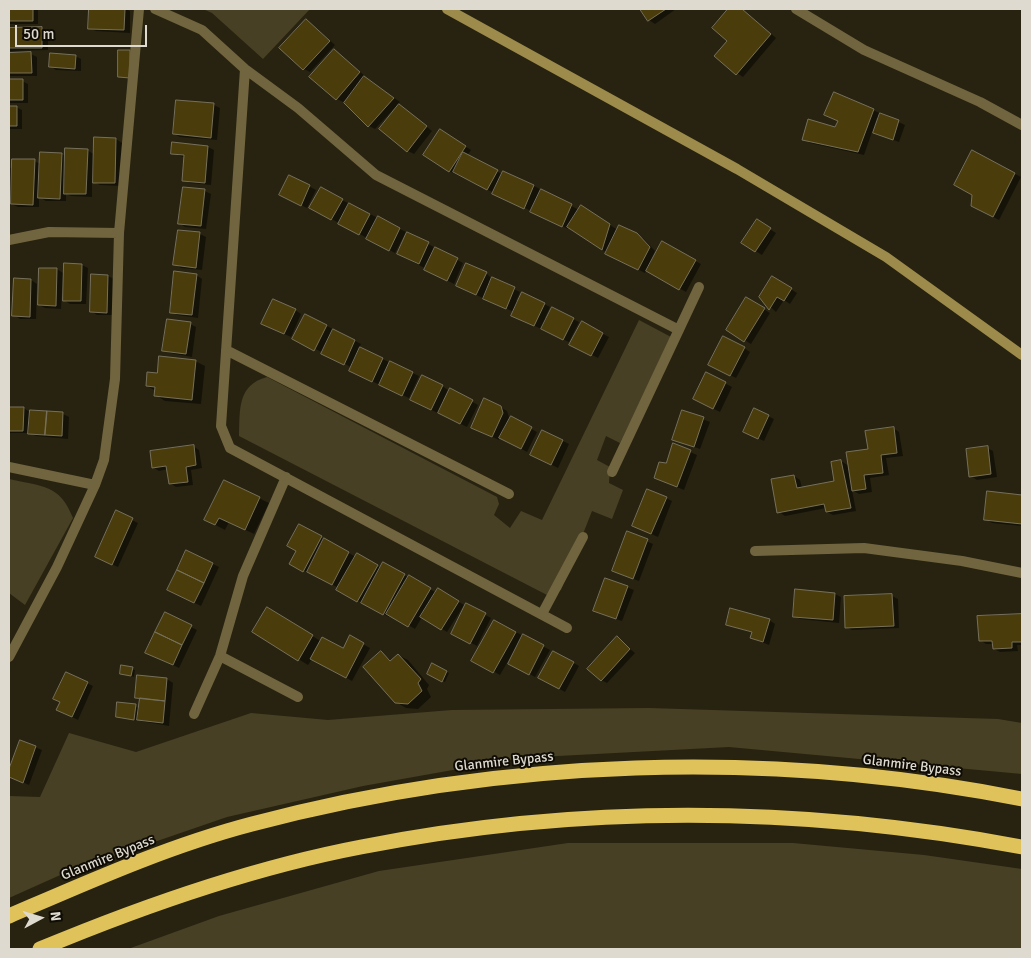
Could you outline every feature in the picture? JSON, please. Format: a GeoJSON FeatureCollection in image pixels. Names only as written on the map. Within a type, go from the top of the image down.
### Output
{"type":"FeatureCollection","features":[{"type":"Feature","properties":{"kind":"highway","name":"Glanmire Bypass"},"geometry":{"type":"LineString","coordinates":[[9,916],[123,867],[252,824],[371,797],[460,783],[544,773],[635,768],[769,770],[883,778],[1022,799]]}},
{"type":"Feature","properties":{"kind":"highway"},"geometry":{"type":"LineString","coordinates":[[40,949],[150,906],[278,866],[359,847],[491,826],[676,814],[773,817],[929,830],[1022,847]]}},
{"type":"Feature","properties":{"kind":"main road"},"geometry":{"type":"LineString","coordinates":[[447,9],[737,169],[886,257],[1022,355]]}},
{"type":"Feature","properties":{"kind":"street"},"geometry":{"type":"LineString","coordinates":[[9,657],[57,567],[95,485],[104,460],[115,380],[119,233],[139,9]]}},
{"type":"Feature","properties":{"kind":"street"},"geometry":{"type":"LineString","coordinates":[[155,9],[202,30],[245,69],[298,108],[376,175],[679,330]]}},
{"type":"Feature","properties":{"kind":"street"},"geometry":{"type":"LineString","coordinates":[[796,9],[864,50],[980,102],[1022,125]]}},
{"type":"Feature","properties":{"kind":"street"},"geometry":{"type":"LineString","coordinates":[[245,69],[221,426],[230,448],[567,628]]}},
{"type":"Feature","properties":{"kind":"street"},"geometry":{"type":"LineString","coordinates":[[9,240],[49,232],[119,233]]}},
{"type":"Feature","properties":{"kind":"street"},"geometry":{"type":"LineString","coordinates":[[612,472],[699,287]]}},
{"type":"Feature","properties":{"kind":"street"},"geometry":{"type":"LineString","coordinates":[[226,350],[509,494]]}},
{"type":"Feature","properties":{"kind":"street"},"geometry":{"type":"LineString","coordinates":[[9,467],[95,485]]}},
{"type":"Feature","properties":{"kind":"street"},"geometry":{"type":"LineString","coordinates":[[194,714],[220,656],[243,576],[286,477]]}},
{"type":"Feature","properties":{"kind":"street"},"geometry":{"type":"LineString","coordinates":[[542,614],[584,537]]}},
{"type":"Feature","properties":{"kind":"street"},"geometry":{"type":"LineString","coordinates":[[755,551],[864,548],[1022,573]]}},
{"type":"Feature","properties":{"kind":"street"},"geometry":{"type":"LineString","coordinates":[[220,656],[298,697]]}},
{"type":"Feature","properties":{"kind":"shaded area"},"geometry":{"type":"Polygon","coordinates":[[[203,9],[310,9],[263,59],[212,13],[203,9]]]}},
{"type":"Feature","properties":{"kind":"shaded area"},"geometry":{"type":"Polygon","coordinates":[[[639,320],[671,337],[620,443],[606,436],[597,460],[610,467],[609,483],[623,490],[612,519],[592,511],[561,590],[547,595],[239,436],[240,408],[245,392],[257,381],[267,377],[497,497],[499,504],[494,515],[510,528],[521,511],[542,520],[639,320]]]}},
{"type":"Feature","properties":{"kind":"shaded area"},"geometry":{"type":"Polygon","coordinates":[[[9,479],[48,488],[55,492],[62,498],[73,518],[25,605],[9,593],[9,479]]]}},
{"type":"Feature","properties":{"kind":"shaded area"},"geometry":{"type":"Polygon","coordinates":[[[649,708],[998,719],[1022,723],[1022,774],[729,747],[520,758],[363,786],[227,817],[67,872],[9,898],[9,796],[40,797],[69,733],[136,752],[251,713],[328,720],[452,710],[649,708]]]}},
{"type":"Feature","properties":{"kind":"shaded area"},"geometry":{"type":"Polygon","coordinates":[[[568,843],[793,843],[924,855],[1022,869],[1022,949],[128,949],[219,916],[379,871],[568,843]]]}},
{"type":"Feature","properties":{"kind":"building"},"geometry":{"type":"Polygon","coordinates":[[[9,9],[33,9],[33,21],[9,21],[9,9]]]}},
{"type":"Feature","properties":{"kind":"building"},"geometry":{"type":"Polygon","coordinates":[[[89,9],[125,9],[124,30],[88,29],[89,9]]]}},
{"type":"Feature","properties":{"kind":"building"},"geometry":{"type":"Polygon","coordinates":[[[640,9],[666,9],[648,21],[640,9]]]}},
{"type":"Feature","properties":{"kind":"building"},"geometry":{"type":"Polygon","coordinates":[[[728,9],[742,9],[771,34],[736,75],[714,56],[727,41],[712,28],[728,9]]]}},
{"type":"Feature","properties":{"kind":"building"},"geometry":{"type":"Polygon","coordinates":[[[306,19],[330,41],[303,70],[279,48],[306,19]]]}},
{"type":"Feature","properties":{"kind":"building"},"geometry":{"type":"Polygon","coordinates":[[[42,27],[42,48],[9,48],[9,28],[42,27]]]}},
{"type":"Feature","properties":{"kind":"building"},"geometry":{"type":"Polygon","coordinates":[[[334,49],[360,72],[336,100],[309,77],[334,49]]]}},
{"type":"Feature","properties":{"kind":"building"},"geometry":{"type":"Polygon","coordinates":[[[118,50],[130,50],[130,78],[118,77],[118,50]]]}},
{"type":"Feature","properties":{"kind":"building"},"geometry":{"type":"Polygon","coordinates":[[[31,52],[32,73],[9,73],[9,53],[31,52]]]}},
{"type":"Feature","properties":{"kind":"building"},"geometry":{"type":"Polygon","coordinates":[[[50,53],[76,55],[75,69],[49,67],[50,53]]]}},
{"type":"Feature","properties":{"kind":"building"},"geometry":{"type":"Polygon","coordinates":[[[364,76],[394,98],[368,127],[344,103],[364,76]]]}},
{"type":"Feature","properties":{"kind":"building"},"geometry":{"type":"Polygon","coordinates":[[[9,79],[23,79],[23,100],[9,100],[9,79]]]}},
{"type":"Feature","properties":{"kind":"building"},"geometry":{"type":"Polygon","coordinates":[[[834,92],[874,109],[858,152],[802,140],[808,119],[835,127],[838,121],[824,115],[834,92]]]}},
{"type":"Feature","properties":{"kind":"building"},"geometry":{"type":"Polygon","coordinates":[[[176,100],[214,103],[211,138],[173,134],[176,100]]]}},
{"type":"Feature","properties":{"kind":"building"},"geometry":{"type":"Polygon","coordinates":[[[399,104],[427,126],[407,152],[379,129],[399,104]]]}},
{"type":"Feature","properties":{"kind":"building"},"geometry":{"type":"Polygon","coordinates":[[[9,106],[17,106],[17,126],[9,126],[9,106]]]}},
{"type":"Feature","properties":{"kind":"building"},"geometry":{"type":"Polygon","coordinates":[[[880,113],[899,120],[893,140],[873,133],[880,113]]]}},
{"type":"Feature","properties":{"kind":"building"},"geometry":{"type":"Polygon","coordinates":[[[440,129],[466,146],[449,172],[423,155],[440,129]]]}},
{"type":"Feature","properties":{"kind":"building"},"geometry":{"type":"Polygon","coordinates":[[[94,137],[116,138],[115,183],[93,183],[94,137]]]}},
{"type":"Feature","properties":{"kind":"building"},"geometry":{"type":"Polygon","coordinates":[[[172,142],[208,146],[205,183],[182,181],[184,155],[171,154],[172,142]]]}},
{"type":"Feature","properties":{"kind":"building"},"geometry":{"type":"Polygon","coordinates":[[[65,148],[88,149],[86,194],[64,194],[65,148]]]}},
{"type":"Feature","properties":{"kind":"building"},"geometry":{"type":"Polygon","coordinates":[[[972,150],[1015,173],[993,217],[971,206],[972,195],[954,185],[972,150]]]}},
{"type":"Feature","properties":{"kind":"building"},"geometry":{"type":"Polygon","coordinates":[[[40,152],[62,153],[60,199],[38,198],[40,152]]]}},
{"type":"Feature","properties":{"kind":"building"},"geometry":{"type":"Polygon","coordinates":[[[463,152],[498,170],[487,190],[453,172],[463,152]]]}},
{"type":"Feature","properties":{"kind":"building"},"geometry":{"type":"Polygon","coordinates":[[[12,159],[35,159],[33,205],[11,204],[12,159]]]}},
{"type":"Feature","properties":{"kind":"building"},"geometry":{"type":"Polygon","coordinates":[[[503,171],[534,185],[524,209],[492,194],[503,171]]]}},
{"type":"Feature","properties":{"kind":"building"},"geometry":{"type":"Polygon","coordinates":[[[289,175],[310,185],[301,206],[279,195],[289,175]]]}},
{"type":"Feature","properties":{"kind":"building"},"geometry":{"type":"Polygon","coordinates":[[[183,187],[205,189],[201,226],[178,224],[183,187]]]}},
{"type":"Feature","properties":{"kind":"building"},"geometry":{"type":"Polygon","coordinates":[[[321,187],[343,199],[331,220],[309,208],[321,187]]]}},
{"type":"Feature","properties":{"kind":"building"},"geometry":{"type":"Polygon","coordinates":[[[541,189],[572,204],[562,227],[530,212],[541,189]]]}},
{"type":"Feature","properties":{"kind":"building"},"geometry":{"type":"Polygon","coordinates":[[[349,203],[370,214],[359,235],[338,224],[349,203]]]}},
{"type":"Feature","properties":{"kind":"building"},"geometry":{"type":"Polygon","coordinates":[[[581,205],[610,224],[602,250],[567,227],[581,205]]]}},
{"type":"Feature","properties":{"kind":"building"},"geometry":{"type":"Polygon","coordinates":[[[378,216],[400,228],[389,251],[366,239],[378,216]]]}},
{"type":"Feature","properties":{"kind":"building"},"geometry":{"type":"Polygon","coordinates":[[[757,219],[771,228],[755,252],[741,243],[757,219]]]}},
{"type":"Feature","properties":{"kind":"building"},"geometry":{"type":"Polygon","coordinates":[[[619,225],[637,233],[650,247],[638,270],[605,254],[619,225]]]}},
{"type":"Feature","properties":{"kind":"building"},"geometry":{"type":"Polygon","coordinates":[[[178,230],[200,232],[196,268],[173,265],[178,230]]]}},
{"type":"Feature","properties":{"kind":"building"},"geometry":{"type":"Polygon","coordinates":[[[407,232],[429,242],[419,264],[397,254],[407,232]]]}},
{"type":"Feature","properties":{"kind":"building"},"geometry":{"type":"Polygon","coordinates":[[[662,241],[696,260],[679,290],[646,271],[662,241]]]}},
{"type":"Feature","properties":{"kind":"building"},"geometry":{"type":"Polygon","coordinates":[[[435,247],[458,258],[447,281],[424,270],[435,247]]]}},
{"type":"Feature","properties":{"kind":"building"},"geometry":{"type":"Polygon","coordinates":[[[64,263],[82,264],[81,301],[63,301],[64,263]]]}},
{"type":"Feature","properties":{"kind":"building"},"geometry":{"type":"Polygon","coordinates":[[[466,263],[487,272],[476,295],[456,286],[466,263]]]}},
{"type":"Feature","properties":{"kind":"building"},"geometry":{"type":"Polygon","coordinates":[[[39,268],[57,268],[56,306],[38,305],[39,268]]]}},
{"type":"Feature","properties":{"kind":"building"},"geometry":{"type":"Polygon","coordinates":[[[174,271],[197,274],[192,315],[170,313],[174,271]]]}},
{"type":"Feature","properties":{"kind":"building"},"geometry":{"type":"Polygon","coordinates":[[[91,274],[108,275],[107,313],[90,312],[91,274]]]}},
{"type":"Feature","properties":{"kind":"building"},"geometry":{"type":"Polygon","coordinates":[[[772,276],[792,288],[784,301],[777,297],[769,310],[759,297],[772,276]]]}},
{"type":"Feature","properties":{"kind":"building"},"geometry":{"type":"Polygon","coordinates":[[[492,277],[515,287],[506,309],[483,299],[492,277]]]}},
{"type":"Feature","properties":{"kind":"building"},"geometry":{"type":"Polygon","coordinates":[[[14,278],[31,279],[30,317],[12,316],[14,278]]]}},
{"type":"Feature","properties":{"kind":"building"},"geometry":{"type":"Polygon","coordinates":[[[522,292],[545,303],[534,326],[511,316],[522,292]]]}},
{"type":"Feature","properties":{"kind":"building"},"geometry":{"type":"Polygon","coordinates":[[[746,297],[765,308],[744,342],[726,330],[746,297]]]}},
{"type":"Feature","properties":{"kind":"building"},"geometry":{"type":"Polygon","coordinates":[[[273,299],[296,309],[284,334],[261,324],[273,299]]]}},
{"type":"Feature","properties":{"kind":"building"},"geometry":{"type":"Polygon","coordinates":[[[552,307],[574,318],[563,340],[541,329],[552,307]]]}},
{"type":"Feature","properties":{"kind":"building"},"geometry":{"type":"Polygon","coordinates":[[[305,314],[327,325],[314,351],[292,339],[305,314]]]}},
{"type":"Feature","properties":{"kind":"building"},"geometry":{"type":"Polygon","coordinates":[[[167,319],[191,322],[186,354],[162,351],[167,319]]]}},
{"type":"Feature","properties":{"kind":"building"},"geometry":{"type":"Polygon","coordinates":[[[582,321],[603,333],[591,356],[569,345],[582,321]]]}},
{"type":"Feature","properties":{"kind":"building"},"geometry":{"type":"Polygon","coordinates":[[[333,329],[355,340],[344,365],[321,354],[333,329]]]}},
{"type":"Feature","properties":{"kind":"building"},"geometry":{"type":"Polygon","coordinates":[[[723,336],[745,347],[730,376],[708,365],[723,336]]]}},
{"type":"Feature","properties":{"kind":"building"},"geometry":{"type":"Polygon","coordinates":[[[360,347],[383,358],[372,382],[349,371],[360,347]]]}},
{"type":"Feature","properties":{"kind":"building"},"geometry":{"type":"Polygon","coordinates":[[[159,356],[196,360],[192,400],[154,396],[155,387],[146,386],[147,372],[157,373],[159,356]]]}},
{"type":"Feature","properties":{"kind":"building"},"geometry":{"type":"Polygon","coordinates":[[[390,361],[413,372],[402,396],[379,385],[390,361]]]}},
{"type":"Feature","properties":{"kind":"building"},"geometry":{"type":"Polygon","coordinates":[[[706,372],[726,382],[713,409],[693,399],[706,372]]]}},
{"type":"Feature","properties":{"kind":"building"},"geometry":{"type":"Polygon","coordinates":[[[422,375],[443,385],[431,410],[410,400],[422,375]]]}},
{"type":"Feature","properties":{"kind":"building"},"geometry":{"type":"Polygon","coordinates":[[[450,388],[473,400],[460,424],[438,413],[450,388]]]}},
{"type":"Feature","properties":{"kind":"building"},"geometry":{"type":"Polygon","coordinates":[[[484,398],[501,406],[503,413],[492,437],[471,428],[484,398]]]}},
{"type":"Feature","properties":{"kind":"building"},"geometry":{"type":"Polygon","coordinates":[[[9,407],[24,407],[23,431],[9,431],[9,407]]]}},
{"type":"Feature","properties":{"kind":"building"},"geometry":{"type":"Polygon","coordinates":[[[754,408],[769,415],[758,439],[743,432],[754,408]]]}},
{"type":"Feature","properties":{"kind":"building"},"geometry":{"type":"Polygon","coordinates":[[[30,410],[47,411],[45,435],[28,434],[30,410]]]}},
{"type":"Feature","properties":{"kind":"building"},"geometry":{"type":"Polygon","coordinates":[[[682,410],[704,417],[694,447],[672,440],[682,410]]]}},
{"type":"Feature","properties":{"kind":"building"},"geometry":{"type":"Polygon","coordinates":[[[47,411],[63,412],[62,436],[45,435],[47,411]]]}},
{"type":"Feature","properties":{"kind":"building"},"geometry":{"type":"Polygon","coordinates":[[[511,416],[532,427],[521,449],[499,438],[511,416]]]}},
{"type":"Feature","properties":{"kind":"building"},"geometry":{"type":"Polygon","coordinates":[[[894,427],[897,453],[881,455],[883,473],[864,475],[866,489],[852,491],[846,452],[868,449],[865,431],[894,427]]]}},
{"type":"Feature","properties":{"kind":"building"},"geometry":{"type":"Polygon","coordinates":[[[542,430],[563,440],[551,465],[530,455],[542,430]]]}},
{"type":"Feature","properties":{"kind":"building"},"geometry":{"type":"Polygon","coordinates":[[[673,443],[691,450],[677,487],[654,478],[659,462],[666,463],[673,443]]]}},
{"type":"Feature","properties":{"kind":"building"},"geometry":{"type":"Polygon","coordinates":[[[194,445],[196,465],[186,467],[188,482],[169,484],[166,466],[152,468],[150,451],[194,445]]]}},
{"type":"Feature","properties":{"kind":"building"},"geometry":{"type":"Polygon","coordinates":[[[988,446],[991,474],[969,477],[966,449],[988,446]]]}},
{"type":"Feature","properties":{"kind":"building"},"geometry":{"type":"Polygon","coordinates":[[[841,460],[851,508],[826,512],[824,504],[777,513],[771,479],[794,475],[797,488],[834,481],[831,462],[841,460]]]}},
{"type":"Feature","properties":{"kind":"building"},"geometry":{"type":"Polygon","coordinates":[[[224,480],[260,497],[245,530],[219,518],[215,525],[204,520],[224,480]]]}},
{"type":"Feature","properties":{"kind":"building"},"geometry":{"type":"Polygon","coordinates":[[[647,489],[667,497],[651,534],[632,526],[647,489]]]}},
{"type":"Feature","properties":{"kind":"building"},"geometry":{"type":"Polygon","coordinates":[[[987,491],[1022,495],[1022,524],[984,520],[987,491]]]}},
{"type":"Feature","properties":{"kind":"building"},"geometry":{"type":"Polygon","coordinates":[[[116,510],[133,518],[112,565],[95,557],[116,510]]]}},
{"type":"Feature","properties":{"kind":"building"},"geometry":{"type":"Polygon","coordinates":[[[299,524],[322,536],[303,572],[289,564],[296,551],[287,546],[299,524]]]}},
{"type":"Feature","properties":{"kind":"building"},"geometry":{"type":"Polygon","coordinates":[[[627,531],[648,539],[633,579],[612,571],[627,531]]]}},
{"type":"Feature","properties":{"kind":"building"},"geometry":{"type":"Polygon","coordinates":[[[324,538],[349,552],[332,585],[307,572],[324,538]]]}},
{"type":"Feature","properties":{"kind":"building"},"geometry":{"type":"Polygon","coordinates":[[[186,550],[213,563],[204,583],[177,570],[186,550]]]}},
{"type":"Feature","properties":{"kind":"building"},"geometry":{"type":"Polygon","coordinates":[[[357,553],[378,565],[357,602],[336,590],[357,553]]]}},
{"type":"Feature","properties":{"kind":"building"},"geometry":{"type":"Polygon","coordinates":[[[383,562],[405,574],[383,615],[361,603],[383,562]]]}},
{"type":"Feature","properties":{"kind":"building"},"geometry":{"type":"Polygon","coordinates":[[[177,570],[204,583],[194,603],[167,590],[177,570]]]}},
{"type":"Feature","properties":{"kind":"building"},"geometry":{"type":"Polygon","coordinates":[[[409,575],[431,588],[408,627],[386,614],[409,575]]]}},
{"type":"Feature","properties":{"kind":"building"},"geometry":{"type":"Polygon","coordinates":[[[605,578],[628,586],[616,619],[593,611],[605,578]]]}},
{"type":"Feature","properties":{"kind":"building"},"geometry":{"type":"Polygon","coordinates":[[[438,588],[459,601],[441,630],[420,617],[438,588]]]}},
{"type":"Feature","properties":{"kind":"building"},"geometry":{"type":"Polygon","coordinates":[[[795,589],[835,593],[833,620],[793,617],[795,589]]]}},
{"type":"Feature","properties":{"kind":"building"},"geometry":{"type":"Polygon","coordinates":[[[892,594],[894,626],[845,628],[844,596],[892,594]]]}},
{"type":"Feature","properties":{"kind":"building"},"geometry":{"type":"Polygon","coordinates":[[[466,603],[486,613],[470,644],[451,634],[466,603]]]}},
{"type":"Feature","properties":{"kind":"building"},"geometry":{"type":"Polygon","coordinates":[[[267,607],[313,635],[298,661],[252,632],[267,607]]]}},
{"type":"Feature","properties":{"kind":"building"},"geometry":{"type":"Polygon","coordinates":[[[730,608],[770,619],[763,642],[750,638],[752,632],[726,625],[730,608]]]}},
{"type":"Feature","properties":{"kind":"building"},"geometry":{"type":"Polygon","coordinates":[[[165,612],[192,625],[182,645],[155,632],[165,612]]]}},
{"type":"Feature","properties":{"kind":"building"},"geometry":{"type":"Polygon","coordinates":[[[1022,614],[1022,642],[1012,642],[1012,648],[993,649],[992,641],[979,641],[977,616],[1022,614]]]}},
{"type":"Feature","properties":{"kind":"building"},"geometry":{"type":"Polygon","coordinates":[[[494,620],[516,632],[493,673],[471,661],[494,620]]]}},
{"type":"Feature","properties":{"kind":"building"},"geometry":{"type":"Polygon","coordinates":[[[155,632],[182,645],[173,665],[145,653],[155,632]]]}},
{"type":"Feature","properties":{"kind":"building"},"geometry":{"type":"Polygon","coordinates":[[[523,634],[544,645],[529,675],[508,664],[523,634]]]}},
{"type":"Feature","properties":{"kind":"building"},"geometry":{"type":"Polygon","coordinates":[[[350,635],[364,643],[346,678],[310,659],[322,637],[343,648],[350,635]]]}},
{"type":"Feature","properties":{"kind":"building"},"geometry":{"type":"Polygon","coordinates":[[[617,636],[630,649],[601,681],[587,669],[617,636]]]}},
{"type":"Feature","properties":{"kind":"building"},"geometry":{"type":"Polygon","coordinates":[[[381,651],[390,661],[398,654],[421,679],[418,683],[422,691],[408,704],[395,703],[363,667],[381,651]]]}},
{"type":"Feature","properties":{"kind":"building"},"geometry":{"type":"Polygon","coordinates":[[[553,651],[574,662],[559,689],[538,678],[553,651]]]}},
{"type":"Feature","properties":{"kind":"building"},"geometry":{"type":"Polygon","coordinates":[[[432,663],[447,671],[442,682],[427,674],[432,663]]]}},
{"type":"Feature","properties":{"kind":"building"},"geometry":{"type":"Polygon","coordinates":[[[121,665],[133,667],[131,676],[120,674],[121,665]]]}},
{"type":"Feature","properties":{"kind":"building"},"geometry":{"type":"Polygon","coordinates":[[[66,672],[88,682],[72,717],[56,710],[60,702],[53,699],[66,672]]]}},
{"type":"Feature","properties":{"kind":"building"},"geometry":{"type":"Polygon","coordinates":[[[137,675],[167,678],[165,701],[135,698],[137,675]]]}},
{"type":"Feature","properties":{"kind":"building"},"geometry":{"type":"Polygon","coordinates":[[[140,698],[165,701],[163,723],[137,720],[140,698]]]}},
{"type":"Feature","properties":{"kind":"building"},"geometry":{"type":"Polygon","coordinates":[[[117,702],[136,704],[134,720],[116,717],[117,702]]]}},
{"type":"Feature","properties":{"kind":"building"},"geometry":{"type":"Polygon","coordinates":[[[20,740],[36,746],[23,783],[9,777],[9,769],[20,740]]]}}]}
